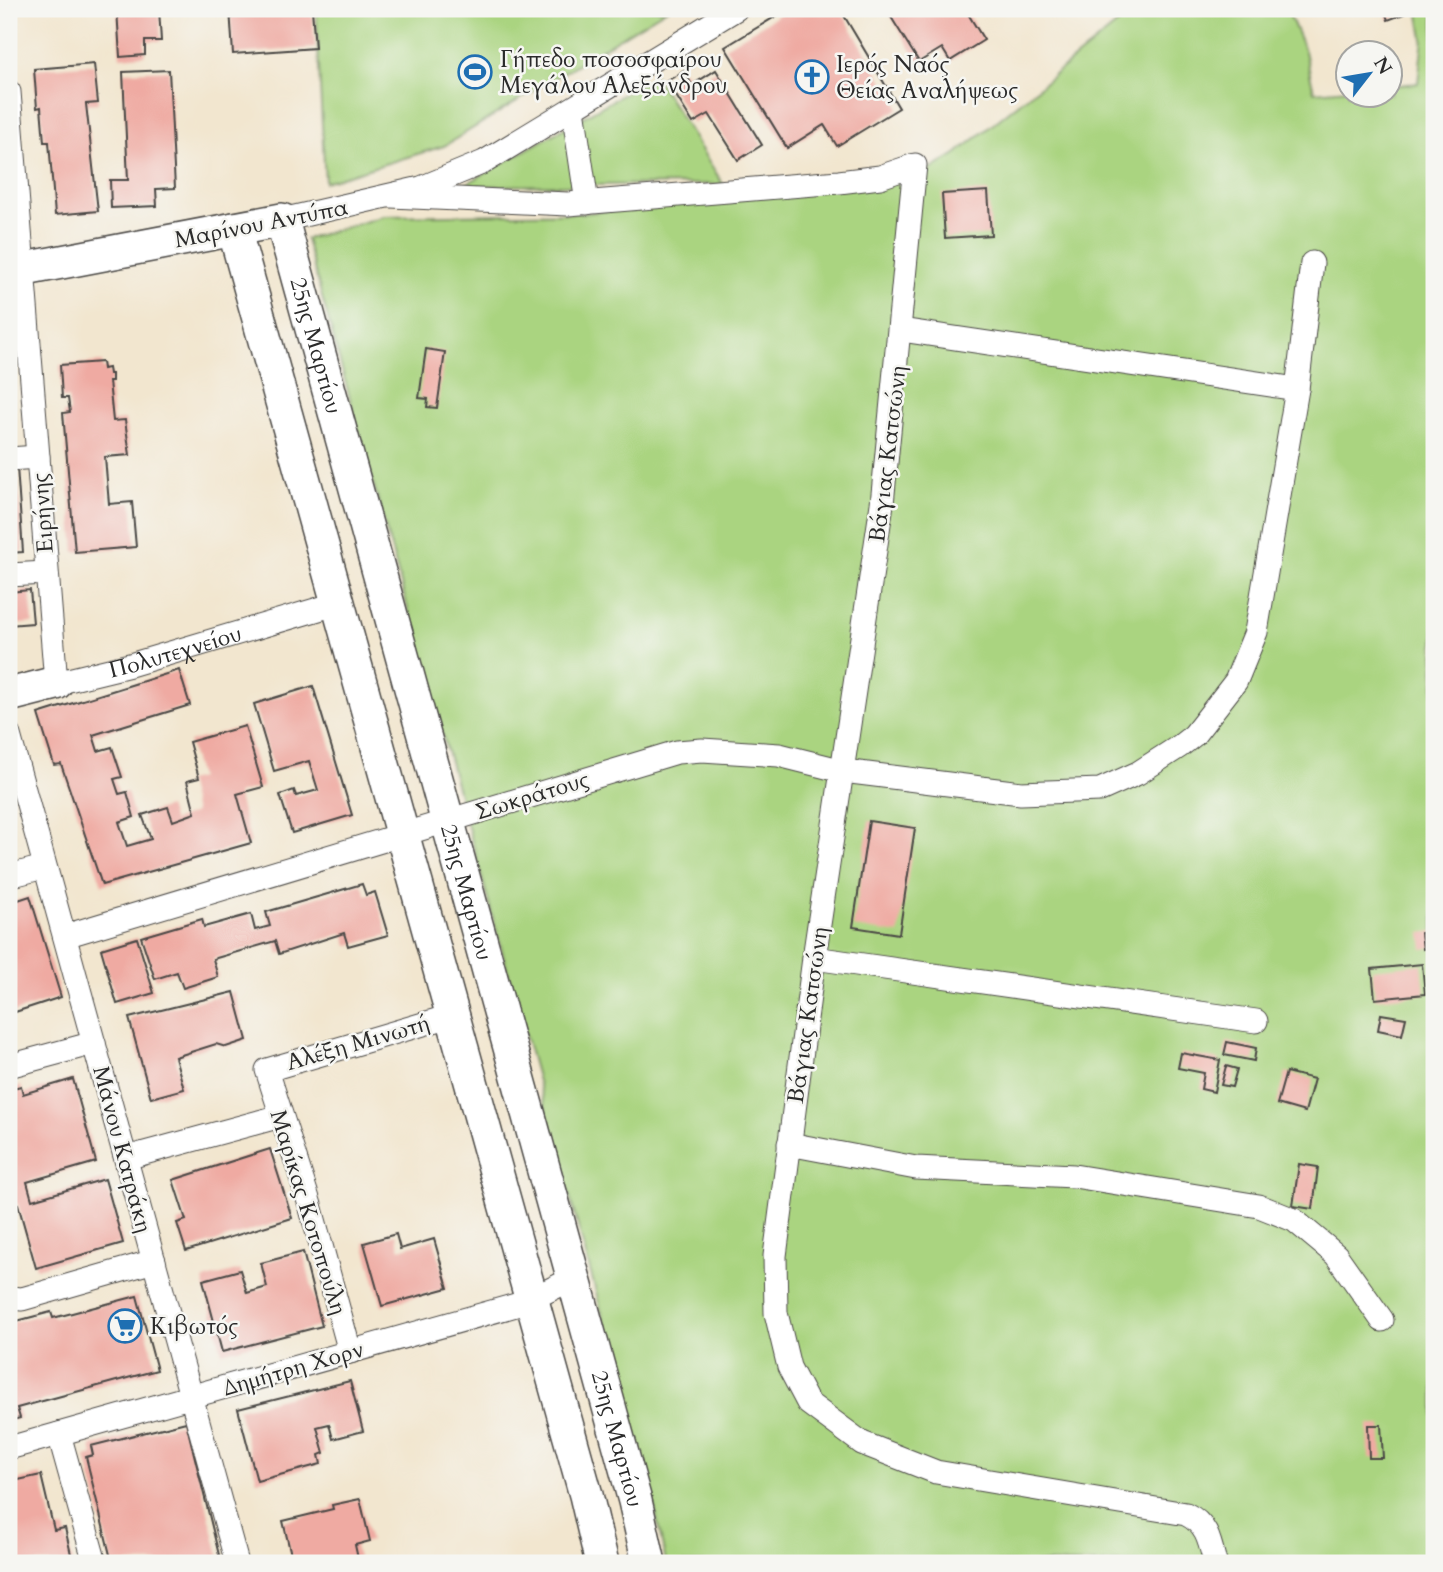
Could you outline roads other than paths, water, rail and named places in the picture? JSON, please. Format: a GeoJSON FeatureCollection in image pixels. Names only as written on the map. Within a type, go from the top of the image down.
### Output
{"type":"FeatureCollection","features":[{"type":"Feature","properties":{"kind":"street","name":"Μαρίνου Αντύπα"},"geometry":{"type":"LineString","coordinates":[[16,270],[282,220],[391,196],[448,178],[505,151],[736,9]]}},
{"type":"Feature","properties":{"kind":"street","name":"Ειρήνης"},"geometry":{"type":"LineString","coordinates":[[9,92],[16,270],[38,457],[56,683]]}},
{"type":"Feature","properties":{"kind":"street"},"geometry":{"type":"LineString","coordinates":[[391,196],[508,203],[587,203],[573,110]]}},
{"type":"Feature","properties":{"kind":"street","name":"Βάγιας Κατσώνη"},"geometry":{"type":"LineString","coordinates":[[587,203],[839,182],[880,177],[915,166],[883,504],[814,958],[789,1144],[774,1287],[776,1313],[789,1367],[808,1403],[862,1443],[936,1472],[1186,1514],[1195,1518],[1207,1532],[1215,1563]]}},
{"type":"Feature","properties":{"kind":"street","name":"25ης Μαρτίου"},"geometry":{"type":"LineString","coordinates":[[282,220],[635,1501],[649,1563]]}},
{"type":"Feature","properties":{"kind":"street","name":"25ης Μαρτίου"},"geometry":{"type":"LineString","coordinates":[[234,229],[592,1513],[602,1563]]}},
{"type":"Feature","properties":{"kind":"street","name":"Σωκράτους"},"geometry":{"type":"LineString","coordinates":[[65,936],[677,752],[702,750],[779,755],[843,771],[1021,793],[1100,790],[1138,773],[1194,735],[1236,681],[1256,632],[1297,389],[1312,263]]}},
{"type":"Feature","properties":{"kind":"street"},"geometry":{"type":"LineString","coordinates":[[901,330],[1297,389]]}},
{"type":"Feature","properties":{"kind":"street"},"geometry":{"type":"LineString","coordinates":[[9,459],[38,457]]}},
{"type":"Feature","properties":{"kind":"street"},"geometry":{"type":"LineString","coordinates":[[9,575],[46,573]]}},
{"type":"Feature","properties":{"kind":"street","name":"Πολυτεχνείου"},"geometry":{"type":"LineString","coordinates":[[9,695],[131,665],[339,603]]}},
{"type":"Feature","properties":{"kind":"street","name":"Μάνου Κατράκη"},"geometry":{"type":"LineString","coordinates":[[9,735],[237,1563]]}},
{"type":"Feature","properties":{"kind":"street"},"geometry":{"type":"LineString","coordinates":[[9,876],[44,867]]}},
{"type":"Feature","properties":{"kind":"street"},"geometry":{"type":"LineString","coordinates":[[814,958],[1256,1021]]}},
{"type":"Feature","properties":{"kind":"street","name":"Αλέξη Μινωτή"},"geometry":{"type":"LineString","coordinates":[[266,1073],[275,1065],[454,1015]]}},
{"type":"Feature","properties":{"kind":"street"},"geometry":{"type":"LineString","coordinates":[[9,1066],[94,1043]]}},
{"type":"Feature","properties":{"kind":"street","name":"Μαρίκας Κοτοπούλη"},"geometry":{"type":"LineString","coordinates":[[266,1073],[310,1205],[350,1352]]}},
{"type":"Feature","properties":{"kind":"street"},"geometry":{"type":"LineString","coordinates":[[126,1158],[281,1116]]}},
{"type":"Feature","properties":{"kind":"street"},"geometry":{"type":"LineString","coordinates":[[789,1144],[916,1168],[1074,1176],[1259,1206],[1294,1220],[1336,1255],[1382,1320]]}},
{"type":"Feature","properties":{"kind":"street"},"geometry":{"type":"LineString","coordinates":[[9,1298],[22,1299],[154,1261]]}},
{"type":"Feature","properties":{"kind":"street","name":"Δημήτρη Χορν"},"geometry":{"type":"LineString","coordinates":[[9,1448],[532,1300],[574,1278]]}},
{"type":"Feature","properties":{"kind":"street"},"geometry":{"type":"LineString","coordinates":[[59,1434],[95,1563]]}},
{"type":"Feature","properties":{"kind":"place","name":"Γήπεδο ποσοσφαίρου Μεγάλου Αλεξάνδρου"},"geometry":{"type":"Point","coordinates":[475,72]}},
{"type":"Feature","properties":{"kind":"place","name":"Ιερός Ναός Θείας Αναλήψεως"},"geometry":{"type":"Point","coordinates":[812,77]}},
{"type":"Feature","properties":{"kind":"place","name":"Κιβωτός"},"geometry":{"type":"Point","coordinates":[125,1326]}}]}
